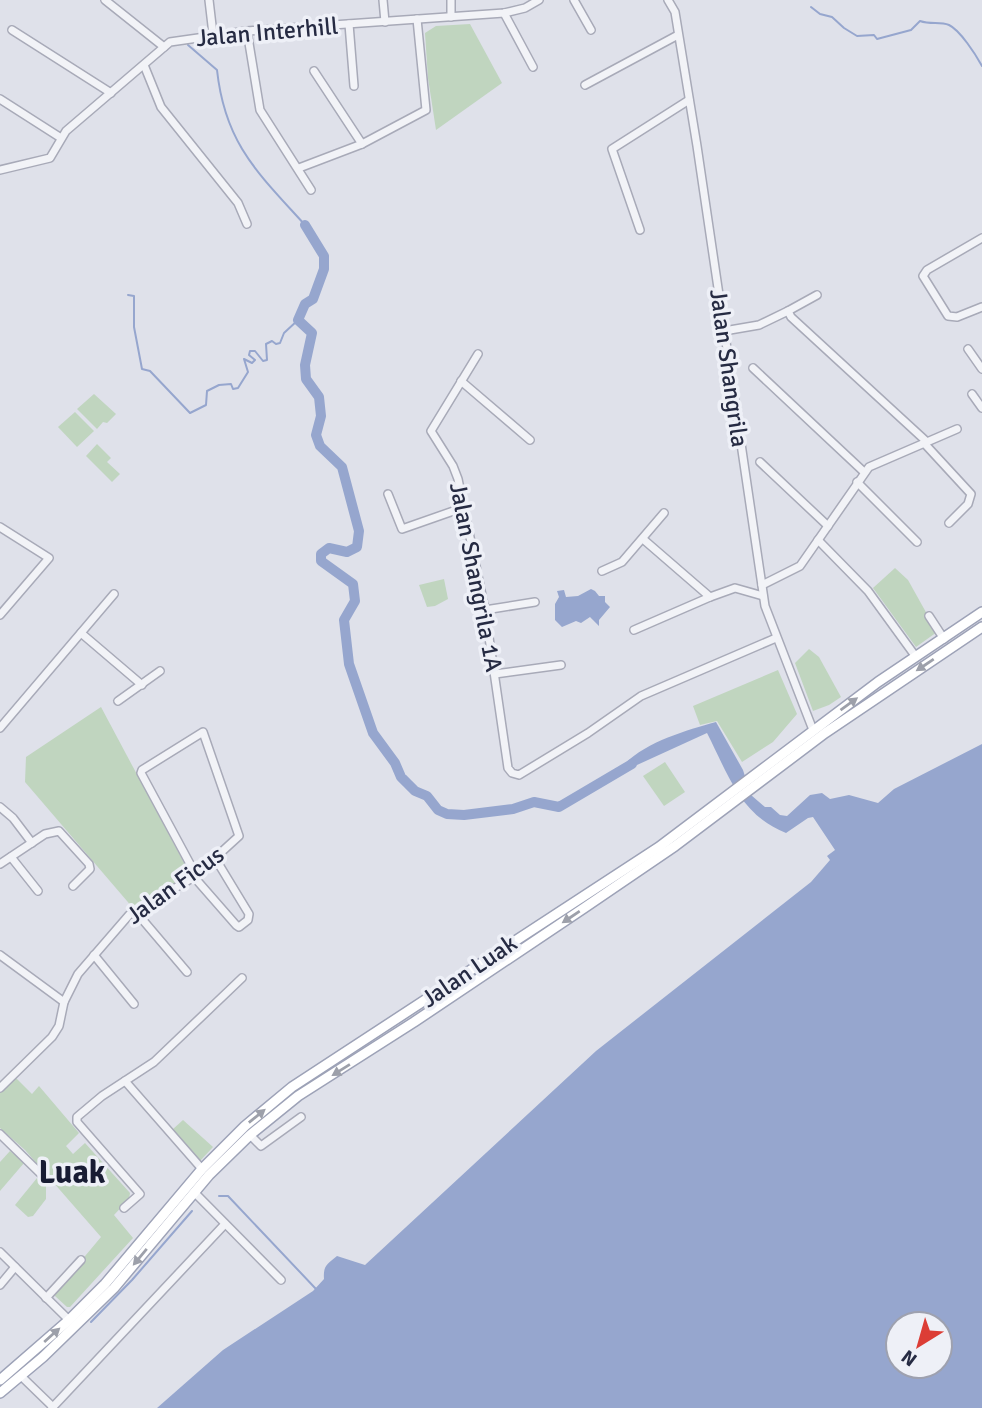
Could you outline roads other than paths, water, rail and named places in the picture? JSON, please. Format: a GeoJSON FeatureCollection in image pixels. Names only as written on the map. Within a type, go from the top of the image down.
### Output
{"type":"FeatureCollection","features":[{"type":"Feature","properties":{"kind":"main road","name":"Jalan Luak"},"geometry":{"type":"LineString","coordinates":[[758,778],[813,730],[982,612]]}},
{"type":"Feature","properties":{"kind":"main road","name":"Jalan Luak"},"geometry":{"type":"LineString","coordinates":[[0,1393],[66,1336],[114,1288],[194,1192],[250,1135],[298,1097],[371,1051],[663,853],[758,778],[982,627]]}},
{"type":"Feature","properties":{"kind":"main road","name":"Jalan Luak"},"geometry":{"type":"LineString","coordinates":[[0,1380],[69,1320],[105,1283],[202,1169],[245,1126],[292,1087],[725,803]]}},
{"type":"Feature","properties":{"kind":"main road"},"geometry":{"type":"LineString","coordinates":[[374,1035],[380,1039],[414,1022]]}},
{"type":"Feature","properties":{"kind":"main road"},"geometry":{"type":"LineString","coordinates":[[330,1062],[361,1046],[367,1046],[371,1051]]}},
{"type":"Feature","properties":{"kind":"street"},"geometry":{"type":"LineString","coordinates":[[105,0],[164,47]]}},
{"type":"Feature","properties":{"kind":"street"},"geometry":{"type":"LineString","coordinates":[[209,0],[213,34]]}},
{"type":"Feature","properties":{"kind":"street"},"geometry":{"type":"LineString","coordinates":[[383,0],[385,22]]}},
{"type":"Feature","properties":{"kind":"street"},"geometry":{"type":"LineString","coordinates":[[451,0],[451,17]]}},
{"type":"Feature","properties":{"kind":"street"},"geometry":{"type":"LineString","coordinates":[[519,0],[520,10]]}},
{"type":"Feature","properties":{"kind":"street","name":"Jalan Interhill"},"geometry":{"type":"LineString","coordinates":[[0,170],[50,158],[66,131],[170,42],[247,31],[504,13],[520,10],[539,0]]}},
{"type":"Feature","properties":{"kind":"street"},"geometry":{"type":"LineString","coordinates":[[574,0],[591,30]]}},
{"type":"Feature","properties":{"kind":"street","name":"Jalan Shangrila"},"geometry":{"type":"LineString","coordinates":[[668,0],[675,12],[763,596],[776,638],[813,730]]}},
{"type":"Feature","properties":{"kind":"street"},"geometry":{"type":"LineString","coordinates":[[504,13],[533,67]]}},
{"type":"Feature","properties":{"kind":"street"},"geometry":{"type":"LineString","coordinates":[[299,168],[362,144],[426,110],[417,19]]}},
{"type":"Feature","properties":{"kind":"street"},"geometry":{"type":"LineString","coordinates":[[349,24],[354,86]]}},
{"type":"Feature","properties":{"kind":"street"},"geometry":{"type":"LineString","coordinates":[[12,30],[111,93]]}},
{"type":"Feature","properties":{"kind":"street"},"geometry":{"type":"LineString","coordinates":[[247,31],[260,110],[311,190]]}},
{"type":"Feature","properties":{"kind":"street"},"geometry":{"type":"LineString","coordinates":[[585,85],[678,35]]}},
{"type":"Feature","properties":{"kind":"street"},"geometry":{"type":"LineString","coordinates":[[144,65],[161,107],[237,203],[247,224]]}},
{"type":"Feature","properties":{"kind":"street"},"geometry":{"type":"LineString","coordinates":[[314,72],[362,144]]}},
{"type":"Feature","properties":{"kind":"street"},"geometry":{"type":"LineString","coordinates":[[0,99],[61,138]]}},
{"type":"Feature","properties":{"kind":"street"},"geometry":{"type":"LineString","coordinates":[[640,230],[612,149],[689,100]]}},
{"type":"Feature","properties":{"kind":"street"},"geometry":{"type":"LineString","coordinates":[[982,238],[926,270],[923,276],[948,316],[957,317],[982,307]]}},
{"type":"Feature","properties":{"kind":"street"},"geometry":{"type":"LineString","coordinates":[[724,331],[759,325],[817,295]]}},
{"type":"Feature","properties":{"kind":"street"},"geometry":{"type":"LineString","coordinates":[[788,311],[791,317],[925,443],[972,496]]}},
{"type":"Feature","properties":{"kind":"street"},"geometry":{"type":"LineString","coordinates":[[968,349],[982,369]]}},
{"type":"Feature","properties":{"kind":"street","name":"Jalan Shangrila 1A"},"geometry":{"type":"LineString","coordinates":[[478,354],[431,431],[453,466],[485,610],[508,768],[514,775],[519,775],[588,733],[641,696],[776,638]]}},
{"type":"Feature","properties":{"kind":"street"},"geometry":{"type":"LineString","coordinates":[[753,368],[864,472]]}},
{"type":"Feature","properties":{"kind":"street"},"geometry":{"type":"LineString","coordinates":[[461,381],[530,440]]}},
{"type":"Feature","properties":{"kind":"street"},"geometry":{"type":"LineString","coordinates":[[972,394],[982,408]]}},
{"type":"Feature","properties":{"kind":"street"},"geometry":{"type":"LineString","coordinates":[[762,585],[800,566],[869,467],[957,429]]}},
{"type":"Feature","properties":{"kind":"street"},"geometry":{"type":"LineString","coordinates":[[760,462],[828,526]]}},
{"type":"Feature","properties":{"kind":"street"},"geometry":{"type":"LineString","coordinates":[[857,482],[917,542]]}},
{"type":"Feature","properties":{"kind":"street"},"geometry":{"type":"LineString","coordinates":[[388,494],[402,529],[462,508]]}},
{"type":"Feature","properties":{"kind":"street"},"geometry":{"type":"LineString","coordinates":[[972,496],[982,495]]}},
{"type":"Feature","properties":{"kind":"street"},"geometry":{"type":"LineString","coordinates":[[948,523],[968,504],[972,496]]}},
{"type":"Feature","properties":{"kind":"street"},"geometry":{"type":"LineString","coordinates":[[602,571],[622,562],[664,513]]}},
{"type":"Feature","properties":{"kind":"street"},"geometry":{"type":"LineString","coordinates":[[0,527],[50,558],[0,615]]}},
{"type":"Feature","properties":{"kind":"street"},"geometry":{"type":"LineString","coordinates":[[643,539],[710,597]]}},
{"type":"Feature","properties":{"kind":"street"},"geometry":{"type":"LineString","coordinates":[[818,540],[868,591],[916,657]]}},
{"type":"Feature","properties":{"kind":"street"},"geometry":{"type":"LineString","coordinates":[[634,630],[735,588],[763,596]]}},
{"type":"Feature","properties":{"kind":"street"},"geometry":{"type":"LineString","coordinates":[[0,728],[114,594]]}},
{"type":"Feature","properties":{"kind":"street"},"geometry":{"type":"LineString","coordinates":[[485,610],[535,602]]}},
{"type":"Feature","properties":{"kind":"street"},"geometry":{"type":"LineString","coordinates":[[929,615],[944,639]]}},
{"type":"Feature","properties":{"kind":"street"},"geometry":{"type":"LineString","coordinates":[[81,633],[142,685]]}},
{"type":"Feature","properties":{"kind":"street"},"geometry":{"type":"LineString","coordinates":[[495,674],[561,665]]}},
{"type":"Feature","properties":{"kind":"street"},"geometry":{"type":"LineString","coordinates":[[118,701],[160,671]]}},
{"type":"Feature","properties":{"kind":"street","name":"Jalan Ficus"},"geometry":{"type":"LineString","coordinates":[[0,1088],[52,1037],[60,1023],[64,1002],[78,974],[129,915],[195,876],[239,836],[203,732],[141,773],[195,876]]}},
{"type":"Feature","properties":{"kind":"street"},"geometry":{"type":"LineString","coordinates":[[0,807],[13,818],[32,843]]}},
{"type":"Feature","properties":{"kind":"street"},"geometry":{"type":"LineString","coordinates":[[0,864],[54,830],[64,833],[89,864],[90,869],[73,887]]}},
{"type":"Feature","properties":{"kind":"street"},"geometry":{"type":"LineString","coordinates":[[11,857],[38,891]]}},
{"type":"Feature","properties":{"kind":"street"},"geometry":{"type":"LineString","coordinates":[[195,876],[236,925],[239,927],[248,920],[249,914],[215,858]]}},
{"type":"Feature","properties":{"kind":"street"},"geometry":{"type":"LineString","coordinates":[[136,912],[187,972]]}},
{"type":"Feature","properties":{"kind":"street"},"geometry":{"type":"LineString","coordinates":[[94,955],[134,1003]]}},
{"type":"Feature","properties":{"kind":"street"},"geometry":{"type":"LineString","coordinates":[[0,956],[64,1002]]}},
{"type":"Feature","properties":{"kind":"street"},"geometry":{"type":"LineString","coordinates":[[124,1208],[140,1194],[77,1122],[77,1117],[102,1096],[154,1062],[242,978]]}},
{"type":"Feature","properties":{"kind":"street"},"geometry":{"type":"LineString","coordinates":[[125,1081],[202,1169]]}},
{"type":"Feature","properties":{"kind":"street"},"geometry":{"type":"LineString","coordinates":[[250,1135],[261,1146],[301,1117]]}},
{"type":"Feature","properties":{"kind":"street"},"geometry":{"type":"LineString","coordinates":[[0,1134],[44,1177]]}},
{"type":"Feature","properties":{"kind":"street"},"geometry":{"type":"LineString","coordinates":[[194,1192],[281,1280]]}},
{"type":"Feature","properties":{"kind":"street"},"geometry":{"type":"LineString","coordinates":[[21,1376],[52,1408],[225,1224]]}},
{"type":"Feature","properties":{"kind":"street"},"geometry":{"type":"LineString","coordinates":[[0,1252],[69,1320]]}},
{"type":"Feature","properties":{"kind":"street"},"geometry":{"type":"LineString","coordinates":[[46,1298],[81,1260]]}},
{"type":"Feature","properties":{"kind":"street"},"geometry":{"type":"LineString","coordinates":[[0,1285],[15,1267]]}},
{"type":"Feature","properties":{"kind":"water"},"geometry":{"type":"Polygon","coordinates":[[[591,589],[599,596],[605,596],[605,602],[610,607],[599,620],[599,626],[590,617],[581,623],[576,621],[562,627],[555,620],[555,604],[559,597],[557,591],[564,590],[566,597],[578,596],[591,589]]]}},
{"type":"Feature","properties":{"kind":"water"},"geometry":{"type":"Polygon","coordinates":[[[716,722],[743,770],[751,795],[765,807],[771,807],[780,815],[787,816],[810,795],[822,793],[830,799],[849,795],[878,803],[894,789],[982,744],[982,1408],[157,1408],[223,1350],[313,1291],[324,1279],[326,1266],[337,1256],[365,1265],[596,1051],[811,882],[830,860],[827,856],[835,850],[813,817],[786,833],[757,816],[737,792],[707,733],[637,765],[619,770],[639,752],[677,734],[716,722]]]}},
{"type":"Feature","properties":{"kind":"waterway"},"geometry":{"type":"LineString","coordinates":[[811,7],[820,14],[832,17],[857,36],[874,35],[877,39],[911,30],[920,21],[949,25],[963,37],[982,66]]}},
{"type":"Feature","properties":{"kind":"waterway"},"geometry":{"type":"LineString","coordinates":[[188,45],[217,70],[228,118],[246,156],[305,225]]}},
{"type":"Feature","properties":{"kind":"waterway"},"geometry":{"type":"LineString","coordinates":[[305,225],[324,256],[324,269],[313,299],[305,304],[298,320],[312,333],[305,365],[306,379],[319,397],[321,416],[316,435],[320,446],[342,467],[359,531],[357,547],[347,552],[329,548],[321,554],[321,561],[353,584],[355,601],[344,620],[349,664],[373,733],[395,763],[401,777],[415,791],[427,796],[438,810],[447,814],[464,815],[513,809],[534,802],[559,807],[632,764]]}},
{"type":"Feature","properties":{"kind":"waterway"},"geometry":{"type":"LineString","coordinates":[[128,295],[134,296],[134,327],[142,369],[150,371],[190,413],[206,405],[207,391],[219,385],[231,384],[233,389],[238,388],[248,372],[244,359],[252,363],[255,360],[249,355],[250,351],[255,351],[263,361],[267,360],[266,344],[272,341],[280,343],[284,333],[298,320]]}},
{"type":"Feature","properties":{"kind":"waterway"},"geometry":{"type":"LineString","coordinates":[[219,1196],[228,1196],[316,1289]]}},
{"type":"Feature","properties":{"kind":"waterway"},"geometry":{"type":"LineString","coordinates":[[91,1322],[192,1211]]}},
{"type":"Feature","properties":{"kind":"district","name":"Luak"},"geometry":{"type":"Point","coordinates":[72,1172]}}]}
